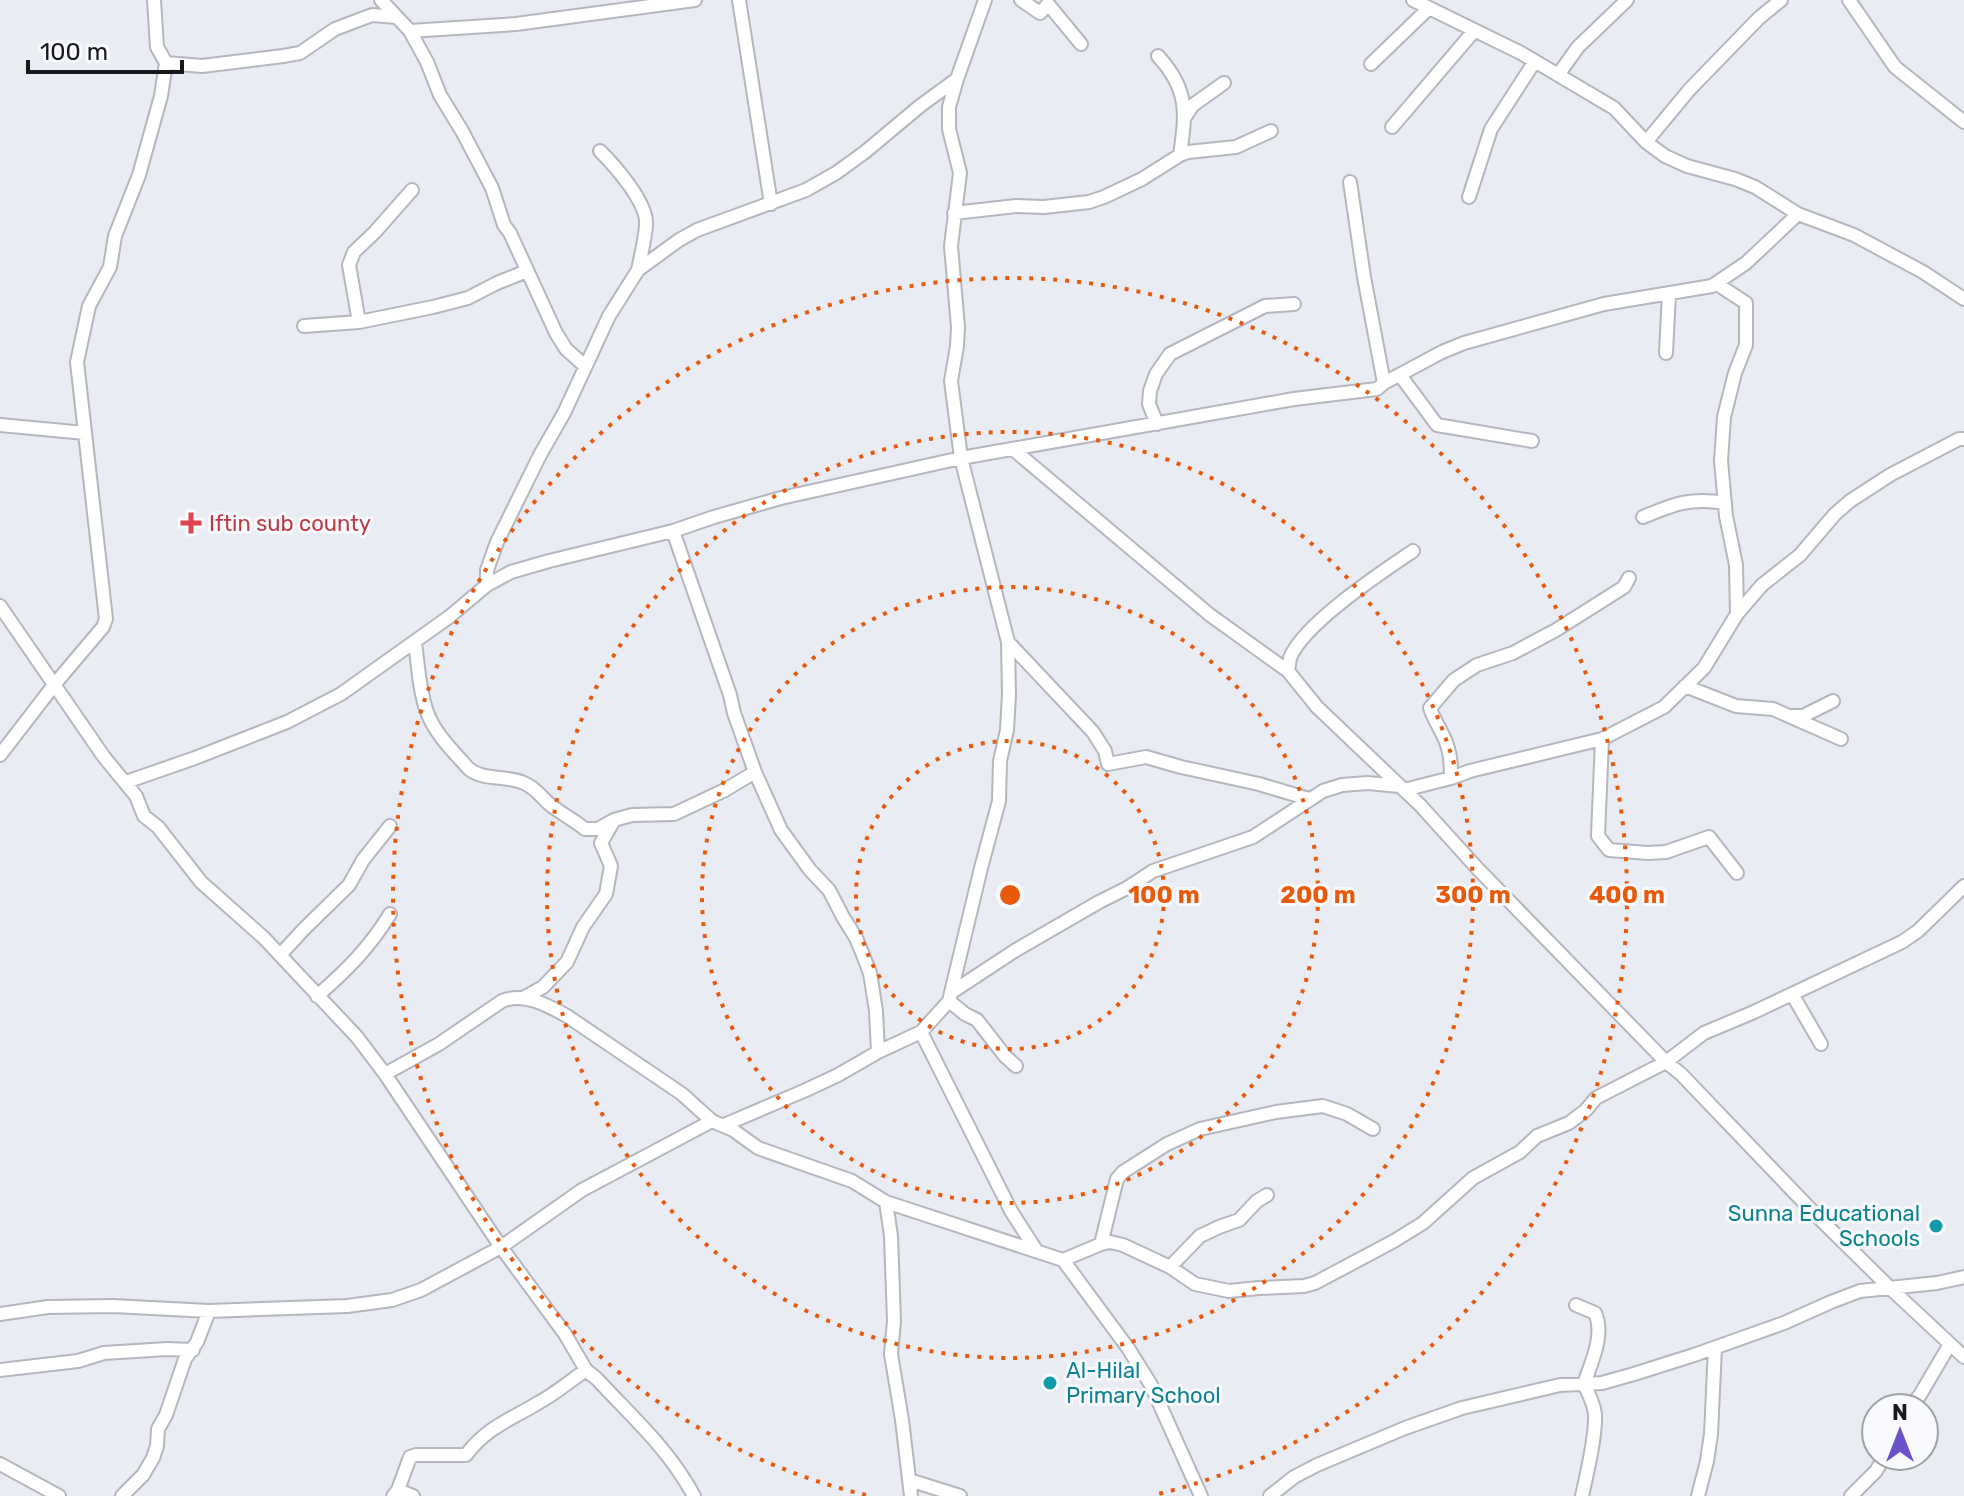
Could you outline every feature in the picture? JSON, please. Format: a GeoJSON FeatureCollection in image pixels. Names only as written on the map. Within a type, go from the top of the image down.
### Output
{"type":"FeatureCollection","features":[{"type":"Feature","properties":{"kind":"street"},"geometry":{"type":"LineString","coordinates":[[0,755],[103,627],[106,619],[77,362],[89,306],[110,267],[115,236],[139,175],[161,96],[166,63],[157,47],[154,0]]}},
{"type":"Feature","properties":{"kind":"street"},"geometry":{"type":"LineString","coordinates":[[381,0],[410,31],[440,95],[492,188],[504,225],[556,333],[566,349],[585,366]]}},
{"type":"Feature","properties":{"kind":"street"},"geometry":{"type":"LineString","coordinates":[[410,31],[531,22],[695,0]]}},
{"type":"Feature","properties":{"kind":"street"},"geometry":{"type":"LineString","coordinates":[[739,0],[771,204]]}},
{"type":"Feature","properties":{"kind":"street"},"geometry":{"type":"LineString","coordinates":[[950,996],[999,801],[1000,761],[1009,706],[1008,642],[961,458],[951,381],[958,327],[951,246],[960,173],[949,129],[949,107],[985,0]]}},
{"type":"Feature","properties":{"kind":"street"},"geometry":{"type":"LineString","coordinates":[[1021,0],[1040,13],[1048,4],[1081,44]]}},
{"type":"Feature","properties":{"kind":"street"},"geometry":{"type":"LineString","coordinates":[[1413,0],[1535,61],[1614,108],[1646,142],[1665,156],[1755,187],[1798,214],[1854,235],[1923,272],[1964,299]]}},
{"type":"Feature","properties":{"kind":"street"},"geometry":{"type":"LineString","coordinates":[[1558,75],[1578,47],[1627,0]]}},
{"type":"Feature","properties":{"kind":"street"},"geometry":{"type":"LineString","coordinates":[[1646,142],[1690,89],[1759,18],[1781,0]]}},
{"type":"Feature","properties":{"kind":"street"},"geometry":{"type":"LineString","coordinates":[[1849,0],[1895,67],[1964,122]]}},
{"type":"Feature","properties":{"kind":"street"},"geometry":{"type":"LineString","coordinates":[[1371,64],[1429,8]]}},
{"type":"Feature","properties":{"kind":"street"},"geometry":{"type":"LineString","coordinates":[[166,63],[202,66],[300,53],[335,29],[372,15],[396,17]]}},
{"type":"Feature","properties":{"kind":"street"},"geometry":{"type":"LineString","coordinates":[[1392,127],[1474,31]]}},
{"type":"Feature","properties":{"kind":"street"},"geometry":{"type":"LineString","coordinates":[[1158,56],[1172,72],[1181,93],[1185,117],[1180,155]]}},
{"type":"Feature","properties":{"kind":"street"},"geometry":{"type":"LineString","coordinates":[[1469,197],[1491,129],[1535,61]]}},
{"type":"Feature","properties":{"kind":"street"},"geometry":{"type":"LineString","coordinates":[[638,270],[697,230],[806,190],[836,173],[957,79]]}},
{"type":"Feature","properties":{"kind":"street"},"geometry":{"type":"LineString","coordinates":[[1185,117],[1193,105],[1224,83]]}},
{"type":"Feature","properties":{"kind":"street"},"geometry":{"type":"LineString","coordinates":[[954,213],[1089,202],[1142,179],[1180,155],[1236,147],[1271,131]]}},
{"type":"Feature","properties":{"kind":"street"},"geometry":{"type":"LineString","coordinates":[[487,585],[487,570],[497,542],[564,413],[609,316],[638,270],[647,223],[645,213],[614,164],[600,151]]}},
{"type":"Feature","properties":{"kind":"street"},"geometry":{"type":"LineString","coordinates":[[1350,182],[1384,383]]}},
{"type":"Feature","properties":{"kind":"street"},"geometry":{"type":"LineString","coordinates":[[359,322],[349,265],[354,252],[412,190]]}},
{"type":"Feature","properties":{"kind":"street"},"geometry":{"type":"LineString","coordinates":[[126,782],[287,722],[341,694],[449,617],[487,585],[511,572],[673,531],[781,498],[961,458],[1294,399],[1377,389],[1464,343],[1604,304],[1717,284],[1746,263],[1798,214]]}},
{"type":"Feature","properties":{"kind":"street"},"geometry":{"type":"LineString","coordinates":[[304,326],[359,322],[468,298],[527,271]]}},
{"type":"Feature","properties":{"kind":"street"},"geometry":{"type":"LineString","coordinates":[[1717,284],[1746,303],[1746,345],[1724,417],[1721,461],[1736,565],[1737,614]]}},
{"type":"Feature","properties":{"kind":"street"},"geometry":{"type":"LineString","coordinates":[[1666,353],[1669,293]]}},
{"type":"Feature","properties":{"kind":"street"},"geometry":{"type":"LineString","coordinates":[[1157,424],[1149,404],[1150,391],[1156,374],[1170,354],[1265,306],[1294,304]]}},
{"type":"Feature","properties":{"kind":"street"},"geometry":{"type":"LineString","coordinates":[[1400,375],[1437,425],[1532,441]]}},
{"type":"Feature","properties":{"kind":"street"},"geometry":{"type":"LineString","coordinates":[[0,425],[85,433]]}},
{"type":"Feature","properties":{"kind":"street"},"geometry":{"type":"LineString","coordinates":[[0,1314],[48,1307],[209,1311],[347,1306],[392,1300],[421,1290],[501,1247],[582,1190],[718,1123],[817,1085],[921,1032],[950,996],[1016,950],[1153,871],[1253,837],[1323,791],[1342,785],[1368,783],[1402,788],[1451,778],[1602,739],[1664,707],[1704,668],[1737,614],[1762,585],[1800,555],[1835,514],[1890,475],[1964,439]]}},
{"type":"Feature","properties":{"kind":"street"},"geometry":{"type":"LineString","coordinates":[[1014,450],[1210,615],[1288,671],[1317,707],[1402,788],[1816,1215],[1964,1357]]}},
{"type":"Feature","properties":{"kind":"street"},"geometry":{"type":"LineString","coordinates":[[1643,517],[1678,503],[1707,500],[1725,503]]}},
{"type":"Feature","properties":{"kind":"street"},"geometry":{"type":"LineString","coordinates":[[673,531],[755,772],[781,830],[829,890],[856,938],[870,973],[878,1052]]}},
{"type":"Feature","properties":{"kind":"street"},"geometry":{"type":"LineString","coordinates":[[1288,671],[1290,659],[1300,642],[1322,619],[1413,551]]}},
{"type":"Feature","properties":{"kind":"street"},"geometry":{"type":"LineString","coordinates":[[1451,778],[1447,743],[1430,708],[1454,680],[1477,665],[1513,653],[1556,630],[1624,587],[1629,578]]}},
{"type":"Feature","properties":{"kind":"street"},"geometry":{"type":"LineString","coordinates":[[0,606],[104,757],[136,796],[144,816],[158,827],[201,882],[264,938],[357,1037],[501,1247],[565,1334],[586,1370],[656,1440],[694,1496]]}},
{"type":"Feature","properties":{"kind":"street"},"geometry":{"type":"LineString","coordinates":[[415,642],[427,713],[438,732],[469,769],[482,776],[523,782],[538,791],[552,807],[585,829],[598,829],[632,815],[674,814],[755,772]]}},
{"type":"Feature","properties":{"kind":"street"},"geometry":{"type":"LineString","coordinates":[[1008,642],[1093,732],[1105,751],[1108,764],[1146,757],[1309,799]]}},
{"type":"Feature","properties":{"kind":"street"},"geometry":{"type":"LineString","coordinates":[[1685,686],[1736,706],[1773,709],[1841,739]]}},
{"type":"Feature","properties":{"kind":"street"},"geometry":{"type":"LineString","coordinates":[[1792,716],[1803,716],[1833,701]]}},
{"type":"Feature","properties":{"kind":"street"},"geometry":{"type":"LineString","coordinates":[[1602,739],[1598,836],[1609,850],[1666,852],[1709,837],[1737,873]]}},
{"type":"Feature","properties":{"kind":"street"},"geometry":{"type":"LineString","coordinates":[[525,997],[543,987],[567,962],[583,927],[606,894],[611,866],[601,843],[614,820]]}},
{"type":"Feature","properties":{"kind":"street"},"geometry":{"type":"LineString","coordinates":[[280,955],[349,885],[363,860],[390,826]]}},
{"type":"Feature","properties":{"kind":"street"},"geometry":{"type":"LineString","coordinates":[[1063,1260],[1110,1242],[1170,1267],[1195,1284],[1229,1291],[1315,1283],[1414,1229],[1473,1178],[1520,1152],[1537,1136],[1569,1123],[1596,1098],[1666,1062],[1704,1033],[1902,942],[1918,931],[1964,886]]}},
{"type":"Feature","properties":{"kind":"street"},"geometry":{"type":"LineString","coordinates":[[317,996],[362,954],[390,914]]}},
{"type":"Feature","properties":{"kind":"street"},"geometry":{"type":"LineString","coordinates":[[1792,994],[1821,1044]]}},
{"type":"Feature","properties":{"kind":"street"},"geometry":{"type":"LineString","coordinates":[[950,996],[965,1014],[977,1020],[1016,1066]]}},
{"type":"Feature","properties":{"kind":"street"},"geometry":{"type":"LineString","coordinates":[[385,1074],[439,1044],[502,1001],[510,997],[525,997],[583,1026],[758,1148],[852,1181],[886,1202],[1063,1260],[1151,1385],[1201,1496]]}},
{"type":"Feature","properties":{"kind":"street"},"geometry":{"type":"LineString","coordinates":[[921,1032],[1011,1211],[1036,1250]]}},
{"type":"Feature","properties":{"kind":"street"},"geometry":{"type":"LineString","coordinates":[[1101,1244],[1117,1179],[1123,1172],[1167,1144],[1200,1129],[1276,1112],[1323,1106],[1347,1114],[1373,1129]]}},
{"type":"Feature","properties":{"kind":"street"},"geometry":{"type":"LineString","coordinates":[[1170,1267],[1200,1236],[1239,1220],[1267,1195]]}},
{"type":"Feature","properties":{"kind":"street"},"geometry":{"type":"LineString","coordinates":[[886,1202],[891,1236],[894,1321],[891,1354],[911,1496]]}},
{"type":"Feature","properties":{"kind":"street"},"geometry":{"type":"LineString","coordinates":[[1270,1496],[1294,1477],[1317,1465],[1462,1408],[1560,1385],[1602,1383],[1715,1348],[1860,1291],[1964,1277]]}},
{"type":"Feature","properties":{"kind":"street"},"geometry":{"type":"LineString","coordinates":[[1576,1305],[1595,1313],[1599,1322],[1595,1353],[1584,1384],[1595,1413],[1582,1496]]}},
{"type":"Feature","properties":{"kind":"street"},"geometry":{"type":"LineString","coordinates":[[122,1496],[143,1475],[153,1458],[158,1429],[166,1415],[185,1359],[193,1350],[209,1311]]}},
{"type":"Feature","properties":{"kind":"street"},"geometry":{"type":"LineString","coordinates":[[1922,1392],[1950,1344]]}},
{"type":"Feature","properties":{"kind":"street"},"geometry":{"type":"LineString","coordinates":[[1698,1496],[1711,1434],[1715,1348]]}},
{"type":"Feature","properties":{"kind":"street"},"geometry":{"type":"LineString","coordinates":[[0,1370],[78,1361],[114,1352],[193,1350]]}},
{"type":"Feature","properties":{"kind":"street"},"geometry":{"type":"LineString","coordinates":[[413,1496],[396,1493],[410,1457],[466,1455],[488,1432],[586,1370]]}},
{"type":"Feature","properties":{"kind":"street"},"geometry":{"type":"LineString","coordinates":[[0,1464],[59,1496]]}},
{"type":"Feature","properties":{"kind":"street"},"geometry":{"type":"LineString","coordinates":[[1851,1496],[1875,1472]]}},
{"type":"Feature","properties":{"kind":"street"},"geometry":{"type":"LineString","coordinates":[[909,1480],[960,1496]]}},
{"type":"Feature","properties":{"kind":"place","name":"Iftin sub county"},"geometry":{"type":"Point","coordinates":[191,523]}},
{"type":"Feature","properties":{"kind":"place","name":"Sunna Educational Schools"},"geometry":{"type":"Point","coordinates":[1936,1226]}},
{"type":"Feature","properties":{"kind":"place","name":"Al-Hilal Primary School"},"geometry":{"type":"Point","coordinates":[1050,1383]}}]}
